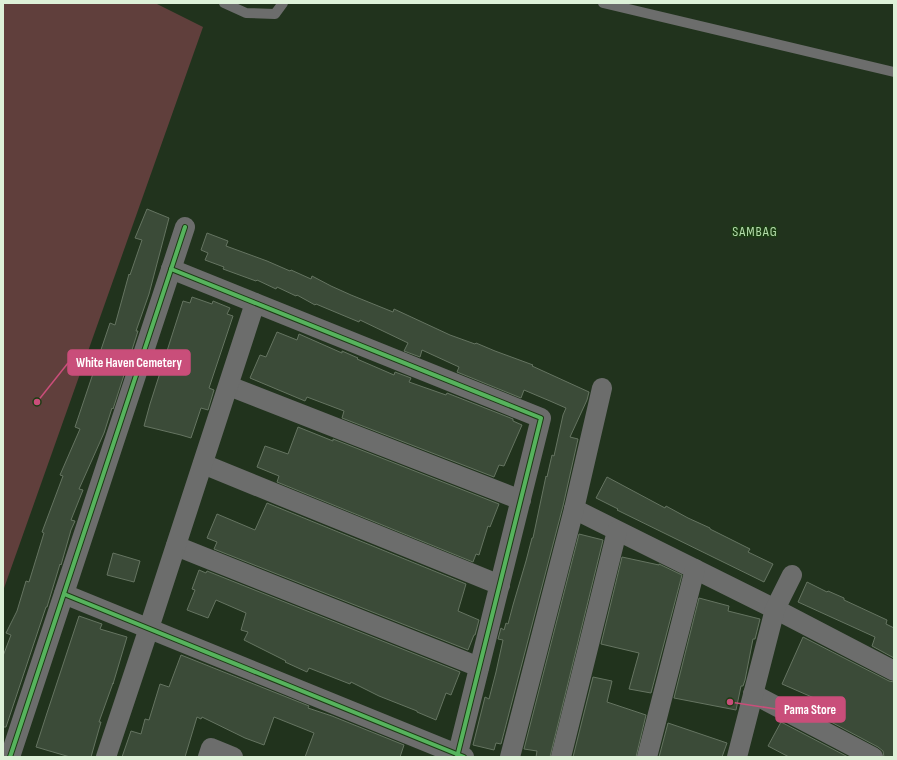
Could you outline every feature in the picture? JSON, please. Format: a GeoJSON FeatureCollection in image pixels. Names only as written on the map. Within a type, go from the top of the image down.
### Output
{"type":"FeatureCollection","features":[{"type":"Feature","properties":{"kind":"street"},"geometry":{"type":"LineString","coordinates":[[10,757],[184,227]]}},
{"type":"Feature","properties":{"kind":"street"},"geometry":{"type":"LineString","coordinates":[[64,594],[459,756],[479,667],[541,418],[171,269]]}},
{"type":"Feature","properties":{"kind":"street"},"geometry":{"type":"LineString","coordinates":[[106,757],[256,303]]}},
{"type":"Feature","properties":{"kind":"street"},"geometry":{"type":"LineString","coordinates":[[229,386],[521,500]]}},
{"type":"Feature","properties":{"kind":"street"},"geometry":{"type":"LineString","coordinates":[[510,757],[574,509],[602,388]]}},
{"type":"Feature","properties":{"kind":"street"},"geometry":{"type":"LineString","coordinates":[[203,464],[500,585]]}},
{"type":"Feature","properties":{"kind":"street"},"geometry":{"type":"LineString","coordinates":[[574,509],[775,609],[894,671]]}},
{"type":"Feature","properties":{"kind":"street"},"geometry":{"type":"LineString","coordinates":[[561,757],[618,531]]}},
{"type":"Feature","properties":{"kind":"street"},"geometry":{"type":"LineString","coordinates":[[176,546],[479,667]]}},
{"type":"Feature","properties":{"kind":"street"},"geometry":{"type":"LineString","coordinates":[[647,757],[695,569]]}},
{"type":"Feature","properties":{"kind":"street"},"geometry":{"type":"LineString","coordinates":[[737,757],[775,609],[792,575]]}},
{"type":"Feature","properties":{"kind":"street"},"geometry":{"type":"LineString","coordinates":[[754,694],[873,757]]}},
{"type":"Feature","properties":{"kind":"street"},"geometry":{"type":"LineString","coordinates":[[208,757],[211,748],[233,757]]}},
{"type":"Feature","properties":{"kind":"lane"},"geometry":{"type":"LineString","coordinates":[[224,3],[246,13],[275,14],[283,3]]}},
{"type":"Feature","properties":{"kind":"lane"},"geometry":{"type":"LineString","coordinates":[[603,3],[894,72]]}},
{"type":"Feature","properties":{"kind":"shaded area"},"geometry":{"type":"Polygon","coordinates":[[[3,3],[155,3],[203,27],[3,591],[3,3]]]}},
{"type":"Feature","properties":{"kind":"building"},"geometry":{"type":"Polygon","coordinates":[[[147,209],[169,218],[149,294],[136,331],[138,331],[113,409],[112,408],[104,433],[79,489],[83,490],[71,520],[75,521],[61,565],[60,564],[6,727],[3,727],[3,656],[11,635],[6,633],[17,611],[26,581],[29,582],[44,533],[42,532],[63,476],[60,475],[80,429],[75,427],[110,323],[115,325],[129,274],[130,275],[142,240],[135,238],[147,209]]]}},
{"type":"Feature","properties":{"kind":"building"},"geometry":{"type":"Polygon","coordinates":[[[207,233],[228,241],[226,246],[311,279],[312,276],[351,295],[393,312],[394,309],[450,335],[475,344],[476,343],[533,365],[532,366],[589,392],[587,400],[570,437],[578,439],[563,506],[501,744],[496,743],[494,750],[473,745],[485,697],[489,699],[496,672],[503,640],[498,639],[501,628],[504,630],[506,623],[508,624],[533,538],[546,476],[547,477],[552,455],[554,456],[563,415],[566,408],[524,390],[521,398],[457,372],[459,367],[422,350],[420,357],[404,351],[408,343],[360,320],[359,322],[316,304],[315,305],[297,295],[296,296],[277,287],[276,289],[257,280],[256,281],[223,269],[224,267],[205,260],[208,253],[201,250],[207,233]]]}},
{"type":"Feature","properties":{"kind":"building"},"geometry":{"type":"Polygon","coordinates":[[[192,297],[212,304],[213,301],[230,308],[227,314],[233,316],[209,388],[214,390],[208,410],[201,408],[191,438],[144,426],[183,301],[190,303],[192,297]]]}},
{"type":"Feature","properties":{"kind":"building"},"geometry":{"type":"Polygon","coordinates":[[[277,332],[297,340],[299,334],[342,353],[342,351],[394,375],[395,372],[411,378],[409,382],[446,395],[447,393],[513,419],[513,421],[522,425],[504,466],[499,465],[494,477],[342,418],[344,411],[307,397],[305,401],[250,378],[260,355],[266,357],[277,332]]]}},
{"type":"Feature","properties":{"kind":"building"},"geometry":{"type":"Polygon","coordinates":[[[298,427],[333,441],[333,439],[499,504],[490,527],[488,526],[479,555],[476,554],[473,562],[277,482],[279,476],[257,467],[265,446],[288,454],[298,427]]]}},
{"type":"Feature","properties":{"kind":"building"},"geometry":{"type":"Polygon","coordinates":[[[607,477],[665,508],[666,506],[710,528],[750,549],[748,552],[773,564],[764,582],[617,510],[618,509],[596,498],[607,477]]]}},
{"type":"Feature","properties":{"kind":"building"},"geometry":{"type":"Polygon","coordinates":[[[267,503],[466,584],[458,611],[479,620],[475,635],[468,650],[214,549],[217,542],[207,538],[217,514],[255,530],[267,503]]]}},
{"type":"Feature","properties":{"kind":"building"},"geometry":{"type":"Polygon","coordinates":[[[579,534],[603,540],[550,757],[536,757],[537,751],[524,749],[579,534]]]}},
{"type":"Feature","properties":{"kind":"building"},"geometry":{"type":"Polygon","coordinates":[[[113,553],[140,561],[134,582],[107,575],[113,553]]]}},
{"type":"Feature","properties":{"kind":"building"},"geometry":{"type":"Polygon","coordinates":[[[622,557],[659,564],[682,575],[651,693],[629,689],[639,653],[601,644],[622,557]]]}},
{"type":"Feature","properties":{"kind":"building"},"geometry":{"type":"Polygon","coordinates":[[[199,570],[206,573],[207,571],[460,672],[451,695],[446,693],[436,720],[379,696],[351,682],[350,684],[309,668],[307,672],[285,662],[286,661],[244,640],[248,632],[241,630],[246,613],[216,600],[208,618],[187,610],[195,590],[192,589],[199,570]]]}},
{"type":"Feature","properties":{"kind":"building"},"geometry":{"type":"Polygon","coordinates":[[[807,582],[827,592],[828,591],[844,598],[844,600],[887,620],[886,624],[894,628],[894,658],[872,646],[875,637],[798,602],[807,582]]]}},
{"type":"Feature","properties":{"kind":"building"},"geometry":{"type":"Polygon","coordinates":[[[699,598],[729,606],[728,611],[760,619],[755,639],[753,639],[745,680],[743,686],[741,686],[736,710],[674,698],[699,598]]]}},
{"type":"Feature","properties":{"kind":"building"},"geometry":{"type":"Polygon","coordinates":[[[79,616],[102,624],[100,629],[127,637],[113,684],[99,722],[101,722],[91,757],[70,757],[36,747],[79,616]]]}},
{"type":"Feature","properties":{"kind":"building"},"geometry":{"type":"Polygon","coordinates":[[[803,637],[889,681],[894,682],[894,757],[884,757],[883,751],[878,747],[816,714],[821,701],[782,684],[803,637]]]}},
{"type":"Feature","properties":{"kind":"building"},"geometry":{"type":"Polygon","coordinates":[[[181,655],[309,706],[308,708],[404,745],[400,757],[305,757],[314,733],[274,717],[264,745],[245,738],[202,717],[201,719],[197,717],[185,757],[122,757],[131,731],[141,734],[145,719],[149,720],[160,684],[169,687],[181,655]]]}},
{"type":"Feature","properties":{"kind":"building"},"geometry":{"type":"Polygon","coordinates":[[[593,677],[612,681],[607,702],[646,715],[636,757],[573,757],[593,677]]]}},
{"type":"Feature","properties":{"kind":"building"},"geometry":{"type":"Polygon","coordinates":[[[781,722],[848,757],[789,757],[768,746],[781,722]]]}},
{"type":"Feature","properties":{"kind":"building"},"geometry":{"type":"Polygon","coordinates":[[[668,723],[727,743],[722,757],[659,757],[668,723]]]}},
{"type":"Feature","properties":{"kind":"cycle path"},"geometry":{"type":"LineString","coordinates":[[10,757],[185,227]]}},
{"type":"Feature","properties":{"kind":"cycle path"},"geometry":{"type":"LineString","coordinates":[[171,269],[541,418],[457,757]]}},
{"type":"Feature","properties":{"kind":"cycle path"},"geometry":{"type":"LineString","coordinates":[[64,594],[464,757]]}},
{"type":"Feature","properties":{"kind":"place","name":"White Haven Cemetery"},"geometry":{"type":"Point","coordinates":[37,402]}},
{"type":"Feature","properties":{"kind":"place","name":"Pama Store"},"geometry":{"type":"Point","coordinates":[730,702]}},
{"type":"Feature","properties":{"kind":"district","name":"SAMBAG"},"geometry":{"type":"Point","coordinates":[755,231]}}]}
